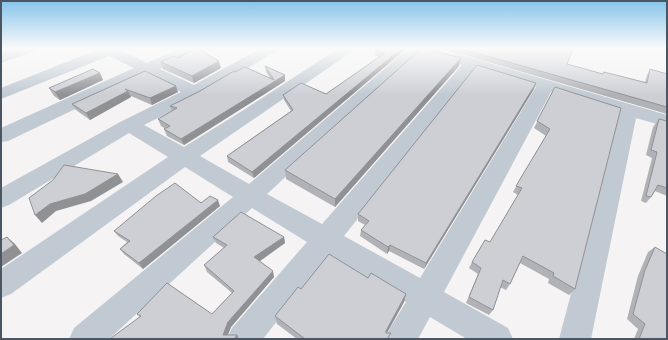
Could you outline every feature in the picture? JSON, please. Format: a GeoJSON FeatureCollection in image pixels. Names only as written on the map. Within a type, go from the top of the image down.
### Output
{"type":"FeatureCollection","features":[{"type":"Feature","properties":{"kind":"street"},"geometry":{"type":"LineString","coordinates":[[1,94],[72,64]]}},
{"type":"Feature","properties":{"kind":"street"},"geometry":{"type":"LineString","coordinates":[[139,64],[195,92]]}},
{"type":"Feature","properties":{"kind":"street"},"geometry":{"type":"LineString","coordinates":[[1,136],[159,64]]}},
{"type":"Feature","properties":{"kind":"street"},"geometry":{"type":"LineString","coordinates":[[3,194],[129,125],[195,92],[244,64]]}},
{"type":"Feature","properties":{"kind":"street"},"geometry":{"type":"LineString","coordinates":[[1,285],[185,157],[324,64]]}},
{"type":"Feature","properties":{"kind":"street"},"geometry":{"type":"LineString","coordinates":[[84,339],[250,196],[399,64]]}},
{"type":"Feature","properties":{"kind":"street"},"geometry":{"type":"LineString","coordinates":[[243,339],[471,64]]}},
{"type":"Feature","properties":{"kind":"street"},"geometry":{"type":"LineString","coordinates":[[475,64],[667,121]]}},
{"type":"Feature","properties":{"kind":"street"},"geometry":{"type":"LineString","coordinates":[[401,339],[424,296],[546,85]]}},
{"type":"Feature","properties":{"kind":"street"},"geometry":{"type":"LineString","coordinates":[[575,339],[629,109]]}},
{"type":"Feature","properties":{"kind":"street"},"geometry":{"type":"LineString","coordinates":[[129,125],[497,339]]}},
{"type":"Feature","properties":{"kind":"building"},"geometry":{"type":"Polygon","coordinates":[[[165,64],[214,64],[192,76],[165,64]]]}},
{"type":"Feature","properties":{"kind":"building"},"geometry":{"type":"Polygon","coordinates":[[[369,64],[383,64],[252,172],[227,156],[293,110],[283,95],[301,83],[326,94],[369,64]]]}},
{"type":"Feature","properties":{"kind":"building"},"geometry":{"type":"Polygon","coordinates":[[[404,64],[456,64],[335,199],[285,170],[404,64]]]}},
{"type":"Feature","properties":{"kind":"building"},"geometry":{"type":"Polygon","coordinates":[[[515,64],[567,64],[603,74],[604,72],[647,83],[650,69],[667,74],[667,107],[515,64]]]}},
{"type":"Feature","properties":{"kind":"building"},"geometry":{"type":"Polygon","coordinates":[[[477,65],[536,83],[426,263],[390,245],[388,247],[361,230],[369,221],[358,214],[477,65]]]}},
{"type":"Feature","properties":{"kind":"building"},"geometry":{"type":"Polygon","coordinates":[[[265,66],[285,75],[181,139],[164,129],[170,126],[158,119],[177,108],[170,106],[200,91],[234,71],[235,72],[245,67],[274,80],[265,66]]]}},
{"type":"Feature","properties":{"kind":"building"},"geometry":{"type":"Polygon","coordinates":[[[93,69],[100,73],[55,92],[49,88],[93,69]]]}},
{"type":"Feature","properties":{"kind":"building"},"geometry":{"type":"Polygon","coordinates":[[[145,71],[176,86],[150,98],[125,89],[128,91],[86,113],[72,104],[145,71]]]}},
{"type":"Feature","properties":{"kind":"building"},"geometry":{"type":"Polygon","coordinates":[[[555,87],[621,108],[575,289],[553,276],[554,273],[523,256],[510,284],[503,280],[493,310],[469,297],[481,268],[472,262],[485,240],[490,242],[522,188],[516,186],[550,129],[537,121],[555,87]]]}},
{"type":"Feature","properties":{"kind":"building"},"geometry":{"type":"Polygon","coordinates":[[[659,119],[667,121],[667,188],[658,185],[651,197],[646,196],[657,152],[651,150],[659,119]]]}},
{"type":"Feature","properties":{"kind":"building"},"geometry":{"type":"Polygon","coordinates":[[[64,165],[118,174],[85,194],[50,204],[35,215],[29,198],[53,180],[64,165]]]}},
{"type":"Feature","properties":{"kind":"building"},"geometry":{"type":"Polygon","coordinates":[[[175,183],[201,203],[210,196],[218,200],[139,263],[120,249],[130,241],[114,231],[156,196],[175,183]]]}},
{"type":"Feature","properties":{"kind":"building"},"geometry":{"type":"Polygon","coordinates":[[[241,212],[284,237],[254,257],[273,271],[228,322],[223,335],[237,335],[234,339],[111,338],[141,316],[137,314],[167,283],[212,314],[234,291],[204,265],[227,245],[213,237],[241,212]]]}},
{"type":"Feature","properties":{"kind":"building"},"geometry":{"type":"Polygon","coordinates":[[[7,237],[14,245],[1,254],[1,240],[7,237]]]}},
{"type":"Feature","properties":{"kind":"building"},"geometry":{"type":"Polygon","coordinates":[[[655,247],[667,254],[667,339],[639,339],[645,324],[633,314],[645,270],[655,247]]]}},
{"type":"Feature","properties":{"kind":"building"},"geometry":{"type":"Polygon","coordinates":[[[329,254],[368,278],[371,273],[406,294],[386,331],[386,333],[391,333],[387,339],[305,339],[275,316],[298,287],[301,289],[329,254]]]}}]}
